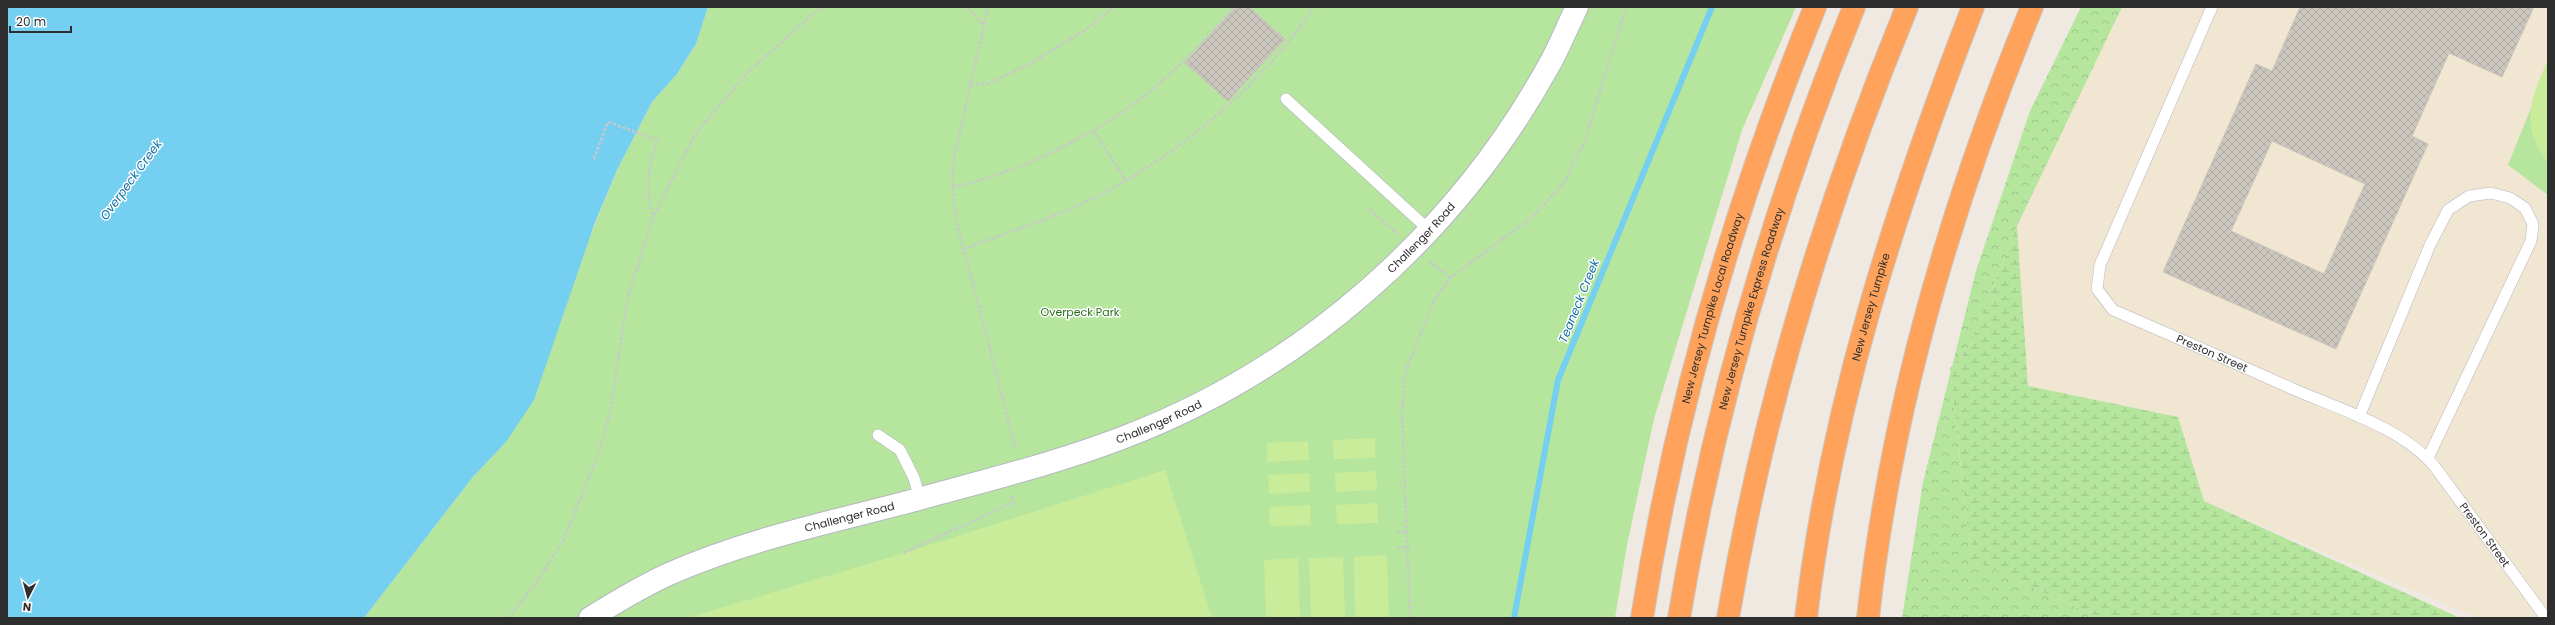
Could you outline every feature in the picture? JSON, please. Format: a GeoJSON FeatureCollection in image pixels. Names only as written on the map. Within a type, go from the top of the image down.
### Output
{"type":"FeatureCollection","features":[{"type":"Feature","properties":{"kind":"highway","name":"New Jersey Turnpike Local Roadway"},"geometry":{"type":"LineString","coordinates":[[1642,618],[1662,508],[1694,372],[1762,148],[1815,7]]}},
{"type":"Feature","properties":{"kind":"highway","name":"New Jersey Turnpike Express Roadway"},"geometry":{"type":"LineString","coordinates":[[1679,618],[1715,439],[1750,304],[1790,177],[1854,7]]}},
{"type":"Feature","properties":{"kind":"highway"},"geometry":{"type":"LineString","coordinates":[[1728,618],[1765,438],[1804,295],[1851,152],[1907,7]]}},
{"type":"Feature","properties":{"kind":"highway"},"geometry":{"type":"LineString","coordinates":[[1868,618],[1893,458],[1927,311],[1968,175],[2032,7]]}},
{"type":"Feature","properties":{"kind":"highway","name":"New Jersey Turnpike"},"geometry":{"type":"LineString","coordinates":[[1806,618],[1815,551],[1832,458],[1863,327],[1903,196],[1972,11]]}},
{"type":"Feature","properties":{"kind":"street","name":"Challenger Road"},"geometry":{"type":"LineString","coordinates":[[590,618],[625,596],[670,573],[739,548],[1064,459],[1124,437],[1178,414],[1246,380],[1330,322],[1376,284],[1429,230],[1464,191],[1516,119],[1548,66],[1577,7]]}},
{"type":"Feature","properties":{"kind":"lane","name":"Preston Street"},"geometry":{"type":"LineString","coordinates":[[2212,7],[2100,265],[2097,289],[2112,310],[2359,417],[2403,440],[2428,458],[2546,618]]}},
{"type":"Feature","properties":{"kind":"lane"},"geometry":{"type":"LineString","coordinates":[[1286,99],[1429,230]]}},
{"type":"Feature","properties":{"kind":"lane"},"geometry":{"type":"LineString","coordinates":[[2359,417],[2430,245],[2448,210],[2469,196],[2492,193],[2510,198],[2525,208],[2533,224],[2531,241],[2428,458]]}},
{"type":"Feature","properties":{"kind":"lane"},"geometry":{"type":"LineString","coordinates":[[878,435],[900,450],[914,478],[920,499]]}},
{"type":"Feature","properties":{"kind":"path"},"geometry":{"type":"LineString","coordinates":[[508,618],[538,580],[563,541],[598,455],[610,412],[628,296],[653,218],[697,132],[748,72],[821,7]]}},
{"type":"Feature","properties":{"kind":"path"},"geometry":{"type":"LineString","coordinates":[[967,7],[984,27]]}},
{"type":"Feature","properties":{"kind":"path"},"geometry":{"type":"LineString","coordinates":[[904,553],[1014,502],[1002,459],[1013,457],[1016,452],[1016,446],[964,249],[952,187],[954,160],[988,7]]}},
{"type":"Feature","properties":{"kind":"path"},"geometry":{"type":"LineString","coordinates":[[971,84],[987,84],[1029,64],[1084,31],[1114,7]]}},
{"type":"Feature","properties":{"kind":"path"},"geometry":{"type":"LineString","coordinates":[[952,187],[973,183],[1020,166],[1093,130],[1160,84],[1234,7]]}},
{"type":"Feature","properties":{"kind":"path"},"geometry":{"type":"LineString","coordinates":[[964,249],[1063,212],[1126,181],[1169,152],[1238,97],[1294,36],[1313,7]]}},
{"type":"Feature","properties":{"kind":"path"},"geometry":{"type":"LineString","coordinates":[[1410,618],[1409,547],[1402,413],[1404,375],[1416,342],[1434,301],[1450,278],[1533,217],[1564,182],[1584,143],[1626,7]]}},
{"type":"Feature","properties":{"kind":"path"},"geometry":{"type":"LineString","coordinates":[[594,159],[608,122],[657,140],[648,170],[647,191],[653,218]]}},
{"type":"Feature","properties":{"kind":"path"},"geometry":{"type":"LineString","coordinates":[[1093,130],[1126,181]]}},
{"type":"Feature","properties":{"kind":"path"},"geometry":{"type":"LineString","coordinates":[[1397,532],[1408,532]]}},
{"type":"Feature","properties":{"kind":"path"},"geometry":{"type":"LineString","coordinates":[[1398,548],[1409,547]]}},
{"type":"Feature","properties":{"kind":"shaded area"},"geometry":{"type":"Polygon","coordinates":[[[2122,7],[2548,7],[2548,618],[2479,618],[2204,501],[2178,417],[2028,386],[2017,226],[2122,7]]]}},
{"type":"Feature","properties":{"kind":"green space","name":"Overpeck Park"},"geometry":{"type":"Polygon","coordinates":[[[708,7],[1796,7],[1742,130],[1654,419],[1627,545],[1615,618],[364,618],[472,478],[506,442],[617,170],[652,102],[677,74],[696,44],[708,7]]]}},
{"type":"Feature","properties":{"kind":"green space"},"geometry":{"type":"Polygon","coordinates":[[[2081,7],[2122,7],[2017,226],[1969,347],[1952,365],[1976,271],[2030,111],[2081,7]]]}},
{"type":"Feature","properties":{"kind":"green space"},"geometry":{"type":"Polygon","coordinates":[[[2548,60],[2548,163],[2533,136],[2531,112],[2533,99],[2548,60]]]}},
{"type":"Feature","properties":{"kind":"green space"},"geometry":{"type":"Polygon","coordinates":[[[2548,66],[2548,195],[2508,165],[2548,66]]]}},
{"type":"Feature","properties":{"kind":"green space"},"geometry":{"type":"Polygon","coordinates":[[[2017,226],[2028,386],[2178,417],[2204,501],[2460,618],[2101,618],[1971,560],[1950,368],[1969,347],[2017,226]]]}},
{"type":"Feature","properties":{"kind":"green space"},"geometry":{"type":"Polygon","coordinates":[[[1950,373],[1971,560],[2101,618],[1902,618],[1923,482],[1950,373]]]}},
{"type":"Feature","properties":{"kind":"green space"},"geometry":{"type":"Polygon","coordinates":[[[1375,438],[1375,458],[1334,459],[1333,440],[1375,438]]]}},
{"type":"Feature","properties":{"kind":"green space"},"geometry":{"type":"Polygon","coordinates":[[[1308,441],[1309,460],[1267,462],[1267,443],[1308,441]]]}},
{"type":"Feature","properties":{"kind":"green space"},"geometry":{"type":"Polygon","coordinates":[[[1165,470],[1212,618],[687,618],[904,553],[1165,470]]]}},
{"type":"Feature","properties":{"kind":"green space"},"geometry":{"type":"Polygon","coordinates":[[[1376,471],[1377,490],[1336,492],[1335,473],[1376,471]]]}},
{"type":"Feature","properties":{"kind":"green space"},"geometry":{"type":"Polygon","coordinates":[[[1309,473],[1310,492],[1269,494],[1268,475],[1309,473]]]}},
{"type":"Feature","properties":{"kind":"green space"},"geometry":{"type":"Polygon","coordinates":[[[1378,503],[1378,523],[1337,524],[1336,505],[1378,503]]]}},
{"type":"Feature","properties":{"kind":"green space"},"geometry":{"type":"Polygon","coordinates":[[[1310,505],[1311,525],[1270,526],[1269,507],[1310,505]]]}},
{"type":"Feature","properties":{"kind":"green space"},"geometry":{"type":"Polygon","coordinates":[[[1387,555],[1389,618],[1355,618],[1354,557],[1387,555]]]}},
{"type":"Feature","properties":{"kind":"green space"},"geometry":{"type":"Polygon","coordinates":[[[1343,557],[1345,618],[1311,618],[1309,558],[1343,557]]]}},
{"type":"Feature","properties":{"kind":"green space"},"geometry":{"type":"Polygon","coordinates":[[[1298,558],[1300,618],[1266,618],[1264,560],[1298,558]]]}},
{"type":"Feature","properties":{"kind":"water","name":"Overpeck Creek"},"geometry":{"type":"Polygon","coordinates":[[[7,7],[708,7],[696,44],[677,74],[652,102],[617,170],[594,225],[534,400],[506,442],[472,478],[364,618],[7,618],[7,7]]]}},
{"type":"Feature","properties":{"kind":"building"},"geometry":{"type":"Polygon","coordinates":[[[1236,7],[1249,7],[1285,39],[1228,101],[1185,63],[1236,7]]]}},
{"type":"Feature","properties":{"kind":"building"},"geometry":{"type":"Polygon","coordinates":[[[2300,7],[2534,7],[2502,77],[2449,53],[2412,136],[2428,144],[2336,349],[2163,272],[2256,64],[2272,71],[2300,7]],[[2272,141],[2231,231],[2324,274],[2365,184],[2272,141]]]}},
{"type":"Feature","properties":{"kind":"waterway","name":"Teaneck Creek"},"geometry":{"type":"LineString","coordinates":[[1514,618],[1558,380],[1712,7]]}}]}
